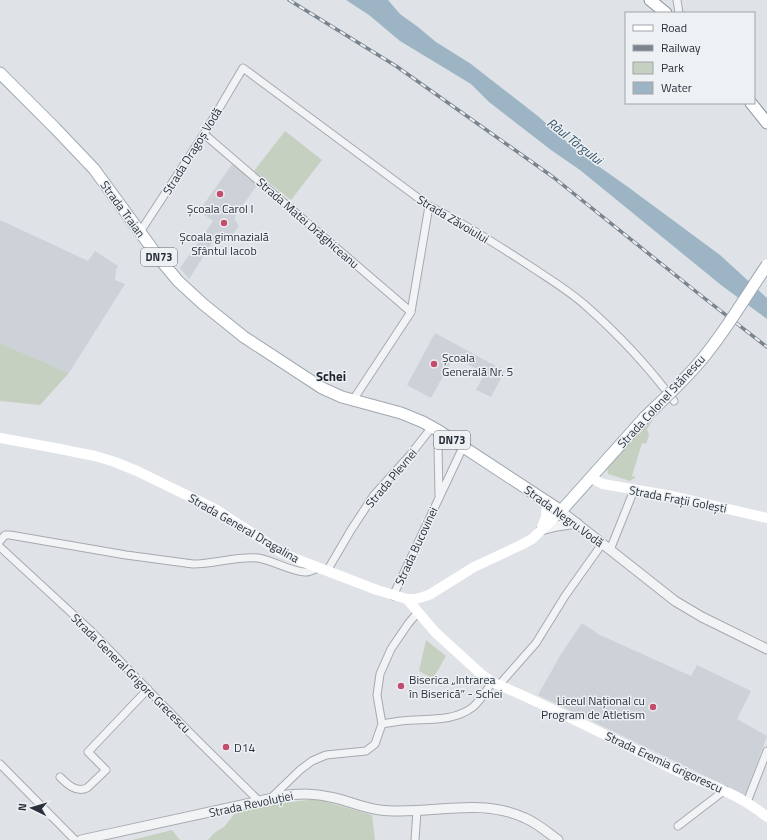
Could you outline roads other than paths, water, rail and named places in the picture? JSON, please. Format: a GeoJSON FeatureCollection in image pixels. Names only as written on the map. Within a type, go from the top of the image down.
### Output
{"type":"FeatureCollection","features":[{"type":"Feature","properties":{"kind":"main road"},"geometry":{"type":"LineString","coordinates":[[650,0],[665,12]]}},
{"type":"Feature","properties":{"kind":"main road","name":"Strada Traian"},"geometry":{"type":"LineString","coordinates":[[0,73],[87,161],[159,258],[187,290],[235,330],[322,388],[353,400]]}},
{"type":"Feature","properties":{"kind":"main road"},"geometry":{"type":"LineString","coordinates":[[752,104],[767,123]]}},
{"type":"Feature","properties":{"kind":"main road","name":"Strada Colonel Stănescu"},"geometry":{"type":"LineString","coordinates":[[561,511],[645,417],[685,379],[704,358],[767,265]]}},
{"type":"Feature","properties":{"kind":"main road","name":"Strada Negru Vodă"},"geometry":{"type":"LineString","coordinates":[[353,400],[401,413],[436,429],[561,511]]}},
{"type":"Feature","properties":{"kind":"main road","name":"Strada General Dragalina"},"geometry":{"type":"LineString","coordinates":[[0,438],[95,456],[137,471],[215,509],[281,552],[323,570],[393,596],[407,599],[423,597],[434,593],[474,567],[521,546],[532,539],[561,511]]}},
{"type":"Feature","properties":{"kind":"main road","name":"Strada Frații Golești"},"geometry":{"type":"LineString","coordinates":[[591,478],[603,484],[672,496],[767,518]]}},
{"type":"Feature","properties":{"kind":"main road"},"geometry":{"type":"LineString","coordinates":[[541,530],[546,517],[545,500],[568,498],[577,494]]}},
{"type":"Feature","properties":{"kind":"main road","name":"Strada Eremia Grigorescu"},"geometry":{"type":"LineString","coordinates":[[407,599],[435,632],[481,674],[496,684],[675,769],[725,790],[747,802],[767,817]]}},
{"type":"Feature","properties":{"kind":"street"},"geometry":{"type":"LineString","coordinates":[[677,0],[680,12]]}},
{"type":"Feature","properties":{"kind":"street","name":"Strada Dragoș Vodă"},"geometry":{"type":"LineString","coordinates":[[140,232],[204,134],[243,68]]}},
{"type":"Feature","properties":{"kind":"street","name":"Strada Zăvoiului"},"geometry":{"type":"LineString","coordinates":[[243,68],[428,206],[446,214],[506,250],[568,292],[619,337],[656,377],[674,401]]}},
{"type":"Feature","properties":{"kind":"street","name":"Strada Matei Drăghiceanu"},"geometry":{"type":"LineString","coordinates":[[204,134],[411,312]]}},
{"type":"Feature","properties":{"kind":"street"},"geometry":{"type":"LineString","coordinates":[[353,400],[411,312],[428,206]]}},
{"type":"Feature","properties":{"kind":"street","name":"Strada Bucovinei"},"geometry":{"type":"LineString","coordinates":[[436,429],[438,447],[439,497]]}},
{"type":"Feature","properties":{"kind":"street","name":"Strada Plevnei"},"geometry":{"type":"LineString","coordinates":[[323,570],[374,495],[436,429]]}},
{"type":"Feature","properties":{"kind":"street","name":"Strada Bucovinei"},"geometry":{"type":"LineString","coordinates":[[393,596],[463,447]]}},
{"type":"Feature","properties":{"kind":"street"},"geometry":{"type":"LineString","coordinates":[[382,724],[401,721],[450,718],[472,707],[536,643],[565,596],[606,547],[634,490]]}},
{"type":"Feature","properties":{"kind":"street","name":"Strada Negru Vodă"},"geometry":{"type":"LineString","coordinates":[[561,511],[675,601],[688,609],[767,648]]}},
{"type":"Feature","properties":{"kind":"street"},"geometry":{"type":"LineString","coordinates":[[541,530],[577,523]]}},
{"type":"Feature","properties":{"kind":"street"},"geometry":{"type":"LineString","coordinates":[[0,541],[5,535],[10,535],[126,555],[193,564],[260,558],[306,572],[323,570]]}},
{"type":"Feature","properties":{"kind":"street","name":"Strada General Grigore Grecescu"},"geometry":{"type":"LineString","coordinates":[[0,547],[90,630],[259,801]]}},
{"type":"Feature","properties":{"kind":"street"},"geometry":{"type":"LineString","coordinates":[[271,798],[300,770],[326,755],[366,751],[375,744],[382,724],[377,695],[380,674],[391,649],[418,612]]}},
{"type":"Feature","properties":{"kind":"street"},"geometry":{"type":"LineString","coordinates":[[60,777],[70,787],[83,790],[106,770],[88,752],[148,689]]}},
{"type":"Feature","properties":{"kind":"street"},"geometry":{"type":"LineString","coordinates":[[747,802],[767,751]]}},
{"type":"Feature","properties":{"kind":"street"},"geometry":{"type":"LineString","coordinates":[[0,764],[75,840]]}},
{"type":"Feature","properties":{"kind":"street"},"geometry":{"type":"LineString","coordinates":[[678,826],[725,790]]}},
{"type":"Feature","properties":{"kind":"street","name":"Strada Revoluției"},"geometry":{"type":"LineString","coordinates":[[81,840],[287,794],[314,794],[329,796],[363,807],[400,812],[472,806],[492,808],[511,812],[537,824],[558,840]]}},
{"type":"Feature","properties":{"kind":"street"},"geometry":{"type":"LineString","coordinates":[[415,840],[417,811]]}},
{"type":"Feature","properties":{"kind":"water"},"geometry":{"type":"Polygon","coordinates":[[[346,0],[388,0],[400,14],[436,42],[471,64],[539,117],[577,151],[720,255],[767,298],[767,319],[721,285],[580,170],[551,150],[489,102],[471,84],[400,41],[369,15],[346,0]]]}},
{"type":"Feature","properties":{"kind":"railway"},"geometry":{"type":"LineString","coordinates":[[289,0],[396,66],[553,177],[767,347]]}},
{"type":"Feature","properties":{"kind":"place","name":"Școala Carol I"},"geometry":{"type":"Point","coordinates":[220,194]}},
{"type":"Feature","properties":{"kind":"place","name":"Şcoala gimnazială Sfântul Iacob"},"geometry":{"type":"Point","coordinates":[224,223]}},
{"type":"Feature","properties":{"kind":"place","name":"Școala Generală Nr. 5"},"geometry":{"type":"Point","coordinates":[434,364]}},
{"type":"Feature","properties":{"kind":"place","name":"Biserica „Intrarea în Biserică” - Schei"},"geometry":{"type":"Point","coordinates":[401,686]}},
{"type":"Feature","properties":{"kind":"place","name":"Liceul Național cu Program de Atletism"},"geometry":{"type":"Point","coordinates":[653,707]}},
{"type":"Feature","properties":{"kind":"place","name":"D14"},"geometry":{"type":"Point","coordinates":[226,747]}},
{"type":"Feature","properties":{"kind":"district","name":"Schei"},"geometry":{"type":"Point","coordinates":[331,376]}},
{"type":"Feature","properties":{"kind":"water label","name":"Râul Târgului"},"geometry":{"type":"Point","coordinates":[575,141]}}]}
